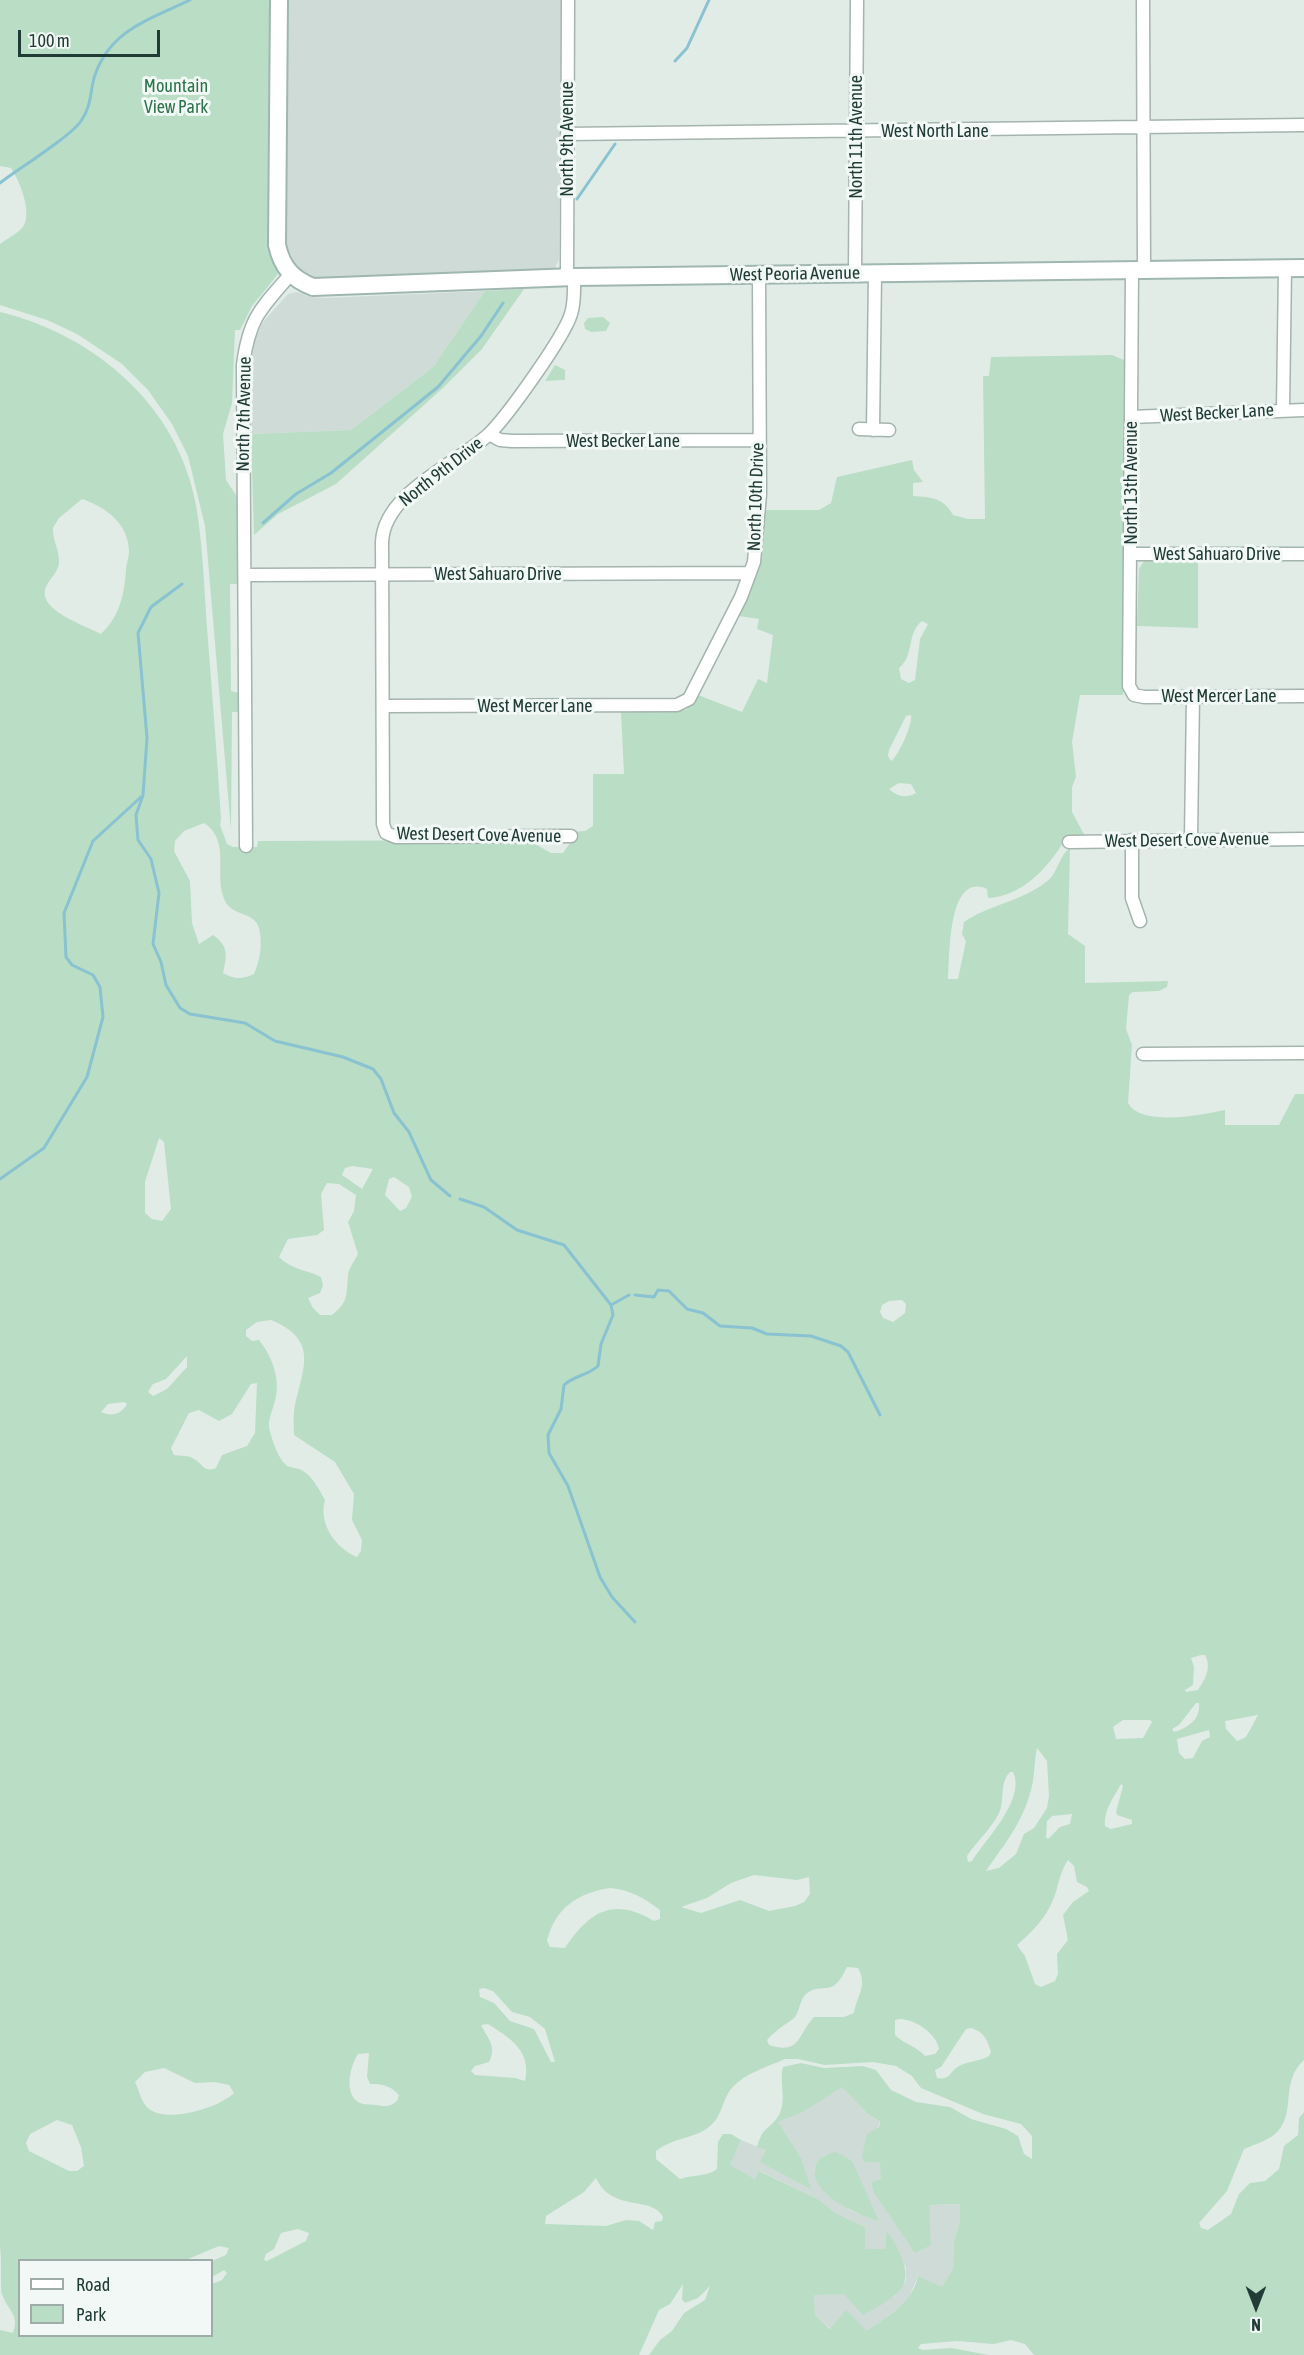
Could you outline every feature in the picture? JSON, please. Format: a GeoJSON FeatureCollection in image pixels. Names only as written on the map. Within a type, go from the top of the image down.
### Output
{"type":"FeatureCollection","features":[{"type":"Feature","properties":{"kind":"main road"},"geometry":{"type":"LineString","coordinates":[[279,0],[277,245],[290,275]]}},
{"type":"Feature","properties":{"kind":"main road","name":"West Peoria Avenue"},"geometry":{"type":"LineString","coordinates":[[290,275],[313,287],[322,288],[570,277],[1304,268]]}},
{"type":"Feature","properties":{"kind":"street","name":"North 9th Avenue"},"geometry":{"type":"LineString","coordinates":[[568,0],[567,134],[570,277]]}},
{"type":"Feature","properties":{"kind":"street","name":"North 11th Avenue"},"geometry":{"type":"LineString","coordinates":[[855,273],[856,0]]}},
{"type":"Feature","properties":{"kind":"street","name":"North 13th Avenue"},"geometry":{"type":"LineString","coordinates":[[1134,695],[1129,686],[1131,417],[1144,128],[1143,0]]}},
{"type":"Feature","properties":{"kind":"street","name":"West North Lane"},"geometry":{"type":"LineString","coordinates":[[567,134],[1304,125]]}},
{"type":"Feature","properties":{"kind":"street"},"geometry":{"type":"LineString","coordinates":[[1283,410],[1285,268]]}},
{"type":"Feature","properties":{"kind":"street"},"geometry":{"type":"LineString","coordinates":[[873,430],[875,273]]}},
{"type":"Feature","properties":{"kind":"street","name":"North 7th Avenue"},"geometry":{"type":"LineString","coordinates":[[246,846],[247,574],[243,553],[243,377],[246,342],[259,310],[290,275]]}},
{"type":"Feature","properties":{"kind":"street","name":"North 10th Drive"},"geometry":{"type":"LineString","coordinates":[[685,703],[731,620],[750,573],[759,520],[759,275]]}},
{"type":"Feature","properties":{"kind":"street","name":"North 9th Drive"},"geometry":{"type":"LineString","coordinates":[[386,833],[383,824],[382,532],[391,512],[432,477],[489,434],[566,326],[573,304],[570,277]]}},
{"type":"Feature","properties":{"kind":"street","name":"West Becker Lane"},"geometry":{"type":"LineString","coordinates":[[1131,417],[1304,410]]}},
{"type":"Feature","properties":{"kind":"street"},"geometry":{"type":"LineString","coordinates":[[859,429],[889,430]]}},
{"type":"Feature","properties":{"kind":"street","name":"West Becker Lane"},"geometry":{"type":"LineString","coordinates":[[489,434],[500,440],[512,441],[759,440]]}},
{"type":"Feature","properties":{"kind":"street","name":"West Sahuaro Drive"},"geometry":{"type":"LineString","coordinates":[[1131,554],[1304,554]]}},
{"type":"Feature","properties":{"kind":"street","name":"West Sahuaro Drive"},"geometry":{"type":"LineString","coordinates":[[247,574],[750,573]]}},
{"type":"Feature","properties":{"kind":"street","name":"West Mercer Lane"},"geometry":{"type":"LineString","coordinates":[[1134,695],[1304,696]]}},
{"type":"Feature","properties":{"kind":"street"},"geometry":{"type":"LineString","coordinates":[[1191,839],[1193,696]]}},
{"type":"Feature","properties":{"kind":"street","name":"West Mercer Lane"},"geometry":{"type":"LineString","coordinates":[[384,706],[685,703]]}},
{"type":"Feature","properties":{"kind":"street","name":"West Desert Cove Avenue"},"geometry":{"type":"LineString","coordinates":[[386,833],[396,837],[571,836]]}},
{"type":"Feature","properties":{"kind":"street","name":"West Desert Cove Avenue"},"geometry":{"type":"LineString","coordinates":[[1069,842],[1304,839]]}},
{"type":"Feature","properties":{"kind":"street"},"geometry":{"type":"LineString","coordinates":[[1132,840],[1132,898],[1140,921]]}},
{"type":"Feature","properties":{"kind":"street"},"geometry":{"type":"LineString","coordinates":[[1143,1054],[1304,1053]]}},
{"type":"Feature","properties":{"kind":"shaded area"},"geometry":{"type":"Polygon","coordinates":[[[287,0],[561,0],[559,259],[555,268],[332,280],[314,278],[297,267],[286,244],[287,0]]]}},
{"type":"Feature","properties":{"kind":"shaded area"},"geometry":{"type":"Polygon","coordinates":[[[485,291],[433,367],[351,430],[251,434],[252,359],[255,338],[264,321],[288,294],[297,292],[311,297],[325,298],[485,291]]]}},
{"type":"Feature","properties":{"kind":"shaded area"},"geometry":{"type":"Polygon","coordinates":[[[842,2086],[869,2115],[880,2121],[865,2162],[881,2162],[881,2179],[871,2182],[873,2191],[929,2205],[960,2204],[960,2221],[954,2241],[953,2269],[942,2288],[918,2276],[907,2302],[867,2332],[831,2329],[815,2315],[814,2295],[835,2293],[894,2297],[906,2281],[906,2268],[891,2236],[887,2233],[886,2249],[865,2249],[865,2227],[837,2214],[818,2199],[760,2171],[755,2179],[729,2165],[741,2140],[766,2150],[761,2162],[801,2158],[777,2122],[803,2112],[842,2086]],[[824,2155],[816,2164],[814,2171],[849,2210],[879,2221],[868,2198],[824,2155]]]}},
{"type":"Feature","properties":{"kind":"green space","name":"Mountain View Park"},"geometry":{"type":"Polygon","coordinates":[[[0,0],[271,0],[271,252],[278,274],[252,306],[240,330],[235,330],[232,403],[223,434],[226,480],[238,498],[239,584],[230,584],[231,691],[243,694],[244,712],[232,712],[231,830],[205,526],[188,456],[172,424],[148,390],[122,364],[77,334],[47,320],[0,305],[0,244],[23,227],[26,221],[26,205],[11,168],[0,166],[0,0]]]}},
{"type":"Feature","properties":{"kind":"green space"},"geometry":{"type":"Polygon","coordinates":[[[524,289],[482,349],[444,387],[336,484],[278,514],[254,535],[251,434],[351,430],[433,367],[485,291],[524,289]]]}},
{"type":"Feature","properties":{"kind":"green space"},"geometry":{"type":"Polygon","coordinates":[[[0,312],[35,323],[68,338],[99,357],[127,380],[151,406],[171,436],[186,469],[196,505],[202,551],[220,825],[227,844],[233,847],[257,847],[258,841],[528,840],[551,853],[563,853],[572,840],[571,832],[585,831],[593,826],[593,774],[624,774],[621,712],[686,710],[698,695],[742,712],[758,679],[767,683],[773,635],[757,629],[759,619],[739,616],[762,558],[764,510],[819,510],[831,503],[837,477],[912,460],[914,470],[923,482],[913,483],[913,496],[941,502],[953,515],[968,519],[985,519],[983,376],[989,376],[991,357],[1112,355],[1124,360],[1123,695],[1080,695],[1072,742],[1076,777],[1072,787],[1072,812],[1086,838],[1064,841],[1033,879],[1012,892],[988,898],[987,889],[974,887],[964,893],[953,919],[948,979],[958,979],[966,941],[962,934],[964,922],[984,911],[1027,894],[1046,882],[1070,848],[1068,934],[1085,946],[1085,983],[1168,981],[1167,987],[1159,991],[1133,992],[1129,995],[1126,1029],[1132,1045],[1128,1103],[1145,1115],[1158,1117],[1188,1116],[1225,1110],[1225,1125],[1279,1125],[1295,1094],[1304,1094],[1304,2060],[1292,2078],[1286,2115],[1278,2131],[1262,2142],[1244,2149],[1227,2191],[1199,2223],[1201,2228],[1208,2230],[1231,2214],[1239,2194],[1250,2183],[1265,2181],[1279,2169],[1284,2146],[1298,2135],[1299,2118],[1304,2112],[1304,2355],[1034,2355],[1025,2344],[1011,2340],[994,2344],[957,2341],[921,2344],[918,2348],[923,2350],[951,2348],[989,2355],[649,2355],[660,2340],[672,2331],[684,2313],[705,2300],[710,2286],[698,2298],[685,2303],[682,2299],[683,2284],[670,2304],[659,2310],[639,2355],[0,2355],[0,2330],[13,2333],[15,2327],[14,2317],[2,2294],[0,312]],[[82,499],[59,518],[53,528],[59,564],[45,590],[45,598],[50,605],[66,617],[101,634],[117,612],[124,588],[129,552],[125,533],[115,518],[91,502],[82,499]],[[922,621],[914,632],[907,657],[899,668],[901,679],[909,683],[915,680],[920,639],[928,624],[922,621]],[[911,715],[906,716],[888,756],[891,761],[897,753],[910,725],[911,715]],[[899,783],[889,789],[898,795],[908,796],[916,793],[911,784],[899,783]],[[204,823],[184,831],[175,841],[174,851],[190,881],[192,923],[199,944],[213,935],[224,947],[223,973],[239,978],[254,974],[260,951],[259,928],[252,918],[230,908],[226,903],[221,886],[219,847],[212,830],[204,823]],[[159,1138],[145,1182],[145,1213],[152,1219],[162,1221],[171,1209],[164,1142],[159,1138]],[[352,1166],[345,1168],[342,1175],[362,1189],[373,1169],[352,1166]],[[394,1177],[389,1179],[385,1195],[400,1211],[406,1208],[412,1197],[409,1187],[394,1177]],[[327,1183],[321,1194],[324,1230],[317,1235],[288,1239],[279,1257],[294,1267],[321,1277],[323,1285],[320,1293],[308,1298],[320,1315],[332,1315],[344,1302],[348,1273],[358,1254],[348,1222],[354,1211],[356,1195],[339,1184],[327,1183]],[[902,1300],[889,1301],[882,1305],[880,1312],[883,1318],[893,1322],[905,1313],[906,1304],[902,1300]],[[271,1320],[257,1322],[246,1330],[246,1336],[252,1341],[259,1340],[271,1359],[276,1374],[277,1389],[269,1428],[278,1454],[286,1465],[301,1470],[313,1480],[325,1500],[324,1517],[330,1534],[342,1548],[357,1557],[361,1551],[362,1540],[352,1520],[354,1494],[335,1462],[294,1435],[294,1411],[303,1370],[303,1347],[297,1337],[287,1328],[271,1320]],[[187,1356],[166,1379],[153,1384],[148,1392],[153,1396],[167,1389],[187,1367],[187,1356]],[[257,1383],[251,1384],[232,1414],[219,1421],[199,1410],[189,1413],[171,1448],[174,1455],[192,1458],[206,1469],[216,1468],[222,1455],[247,1446],[255,1433],[257,1383]],[[124,1402],[108,1404],[101,1412],[105,1414],[119,1412],[127,1404],[124,1402]],[[1205,1655],[1191,1658],[1194,1667],[1193,1685],[1185,1690],[1186,1692],[1198,1690],[1203,1682],[1208,1669],[1205,1655]],[[1196,1703],[1179,1725],[1172,1729],[1174,1732],[1193,1722],[1198,1714],[1199,1703],[1196,1703]],[[1258,1715],[1225,1721],[1226,1729],[1237,1741],[1246,1737],[1258,1715]],[[1123,1720],[1113,1727],[1116,1739],[1143,1738],[1152,1722],[1150,1720],[1123,1720]],[[1209,1730],[1177,1739],[1179,1753],[1185,1759],[1193,1758],[1202,1741],[1210,1737],[1209,1730]],[[1037,1748],[1031,1790],[1023,1813],[986,1871],[999,1868],[1016,1854],[1024,1834],[1034,1828],[1047,1808],[1049,1796],[1047,1761],[1037,1748]],[[1010,1772],[1004,1781],[999,1813],[967,1856],[968,1862],[972,1861],[995,1830],[1009,1806],[1016,1783],[1013,1772],[1010,1772]],[[1121,1784],[1106,1815],[1105,1826],[1111,1829],[1132,1824],[1132,1820],[1117,1815],[1116,1812],[1123,1786],[1121,1784]],[[1072,1814],[1052,1816],[1047,1821],[1046,1837],[1048,1839],[1060,1827],[1070,1824],[1072,1814]],[[1068,1860],[1046,1913],[1017,1945],[1025,1956],[1035,1984],[1041,1987],[1055,1981],[1058,1974],[1057,1954],[1068,1940],[1063,1915],[1073,1902],[1089,1891],[1087,1887],[1077,1882],[1074,1866],[1068,1860]],[[754,1875],[731,1883],[707,1898],[681,1907],[701,1913],[740,1900],[769,1911],[795,1906],[804,1902],[810,1894],[809,1877],[797,1880],[754,1875]],[[618,1889],[598,1890],[578,1898],[562,1911],[556,1920],[547,1941],[550,1947],[565,1948],[574,1935],[593,1917],[614,1909],[626,1910],[654,1921],[660,1919],[660,1910],[637,1895],[618,1889]],[[847,1967],[832,1987],[812,1990],[806,1994],[793,2019],[767,2040],[769,2045],[787,2047],[793,2045],[814,2017],[844,2017],[854,2013],[862,1985],[858,1968],[847,1967]],[[479,1989],[480,1997],[494,2003],[510,2021],[534,2029],[551,2062],[555,2062],[545,2029],[530,2017],[512,2012],[493,1991],[479,1989]],[[895,2020],[895,2035],[925,2056],[935,2054],[939,2049],[930,2033],[906,2020],[895,2020]],[[488,2024],[481,2025],[491,2043],[491,2056],[489,2062],[475,2066],[471,2071],[475,2075],[525,2081],[525,2061],[517,2046],[488,2024]],[[971,2028],[966,2029],[941,2067],[935,2070],[937,2078],[944,2078],[960,2066],[989,2056],[991,2052],[982,2034],[971,2028]],[[369,2053],[358,2054],[351,2073],[351,2094],[360,2103],[386,2106],[397,2101],[399,2095],[389,2087],[370,2084],[367,2077],[369,2053]],[[785,2059],[750,2074],[732,2088],[719,2115],[710,2126],[697,2134],[662,2147],[656,2151],[656,2159],[680,2179],[709,2173],[717,2169],[718,2142],[723,2134],[731,2134],[741,2140],[730,2165],[755,2179],[759,2171],[818,2199],[837,2214],[865,2227],[865,2249],[886,2249],[886,2232],[891,2236],[904,2265],[906,2276],[904,2284],[890,2299],[863,2315],[844,2294],[814,2295],[815,2315],[830,2329],[846,2310],[867,2331],[905,2301],[911,2294],[918,2276],[942,2287],[953,2269],[954,2241],[960,2221],[960,2204],[929,2205],[931,2245],[915,2253],[873,2191],[871,2182],[881,2179],[880,2162],[865,2162],[862,2157],[867,2134],[879,2127],[880,2121],[869,2115],[842,2087],[803,2112],[778,2122],[801,2158],[811,2189],[760,2162],[766,2150],[757,2147],[759,2140],[764,2131],[776,2120],[781,2109],[783,2067],[801,2063],[824,2068],[863,2066],[876,2070],[891,2090],[916,2102],[950,2107],[971,2119],[1006,2129],[1018,2136],[1024,2154],[1032,2159],[1032,2136],[1021,2124],[983,2114],[921,2088],[912,2076],[896,2066],[873,2062],[825,2065],[798,2059],[785,2059]],[[164,2068],[145,2072],[135,2082],[147,2107],[166,2115],[204,2109],[227,2099],[234,2093],[229,2085],[215,2082],[195,2083],[164,2068]],[[57,2120],[30,2134],[26,2143],[29,2151],[69,2171],[77,2171],[84,2166],[81,2147],[72,2125],[57,2120]],[[596,2178],[584,2192],[546,2216],[545,2224],[606,2226],[626,2220],[639,2221],[653,2230],[655,2222],[662,2221],[663,2217],[658,2210],[612,2196],[603,2189],[596,2178]],[[298,2229],[281,2233],[274,2249],[266,2254],[264,2260],[267,2261],[306,2241],[309,2233],[298,2229]]]}},
{"type":"Feature","properties":{"kind":"green space"},"geometry":{"type":"Polygon","coordinates":[[[603,317],[610,323],[606,331],[591,332],[585,329],[584,323],[588,318],[603,317]]]}},
{"type":"Feature","properties":{"kind":"green space"},"geometry":{"type":"Polygon","coordinates":[[[555,365],[565,370],[565,380],[545,381],[555,365]]]}},
{"type":"Feature","properties":{"kind":"green space"},"geometry":{"type":"Polygon","coordinates":[[[1144,561],[1198,561],[1198,628],[1137,626],[1139,569],[1144,561]]]}},
{"type":"Feature","properties":{"kind":"green space"},"geometry":{"type":"Polygon","coordinates":[[[836,2152],[852,2161],[879,2221],[849,2209],[820,2187],[815,2178],[816,2164],[823,2157],[836,2152]]]}},
{"type":"Feature","properties":{"kind":"waterway"},"geometry":{"type":"LineString","coordinates":[[0,183],[55,144],[81,121],[101,62],[120,38],[132,28],[190,0]]}},
{"type":"Feature","properties":{"kind":"waterway"},"geometry":{"type":"LineString","coordinates":[[675,61],[687,48],[709,0]]}},
{"type":"Feature","properties":{"kind":"waterway"},"geometry":{"type":"LineString","coordinates":[[577,199],[615,144]]}},
{"type":"Feature","properties":{"kind":"waterway"},"geometry":{"type":"LineString","coordinates":[[263,523],[296,494],[331,473],[438,387],[481,336],[503,303]]}},
{"type":"Feature","properties":{"kind":"waterway"},"geometry":{"type":"LineString","coordinates":[[182,584],[151,607],[138,633],[147,738],[143,795],[136,815],[138,840],[151,859],[159,893],[153,944],[161,962],[166,985],[180,1008],[190,1014],[245,1023],[275,1041],[343,1057],[373,1069],[381,1079],[394,1113],[409,1132],[431,1180],[450,1196]]}},
{"type":"Feature","properties":{"kind":"waterway"},"geometry":{"type":"LineString","coordinates":[[0,1179],[44,1148],[87,1077],[103,1017],[100,987],[93,975],[72,965],[66,957],[64,913],[93,841],[141,797]]}},
{"type":"Feature","properties":{"kind":"waterway"},"geometry":{"type":"LineString","coordinates":[[460,1199],[484,1207],[517,1230],[564,1245],[611,1305],[613,1315],[601,1344],[598,1366],[564,1385],[561,1409],[548,1435],[549,1453],[568,1486],[600,1577],[612,1597],[635,1622]]}},
{"type":"Feature","properties":{"kind":"waterway"},"geometry":{"type":"LineString","coordinates":[[635,1295],[654,1297],[658,1290],[669,1291],[687,1309],[703,1313],[720,1326],[752,1328],[767,1334],[811,1336],[841,1346],[848,1352],[880,1415]]}},
{"type":"Feature","properties":{"kind":"waterway"},"geometry":{"type":"LineString","coordinates":[[611,1305],[629,1295]]}}]}
